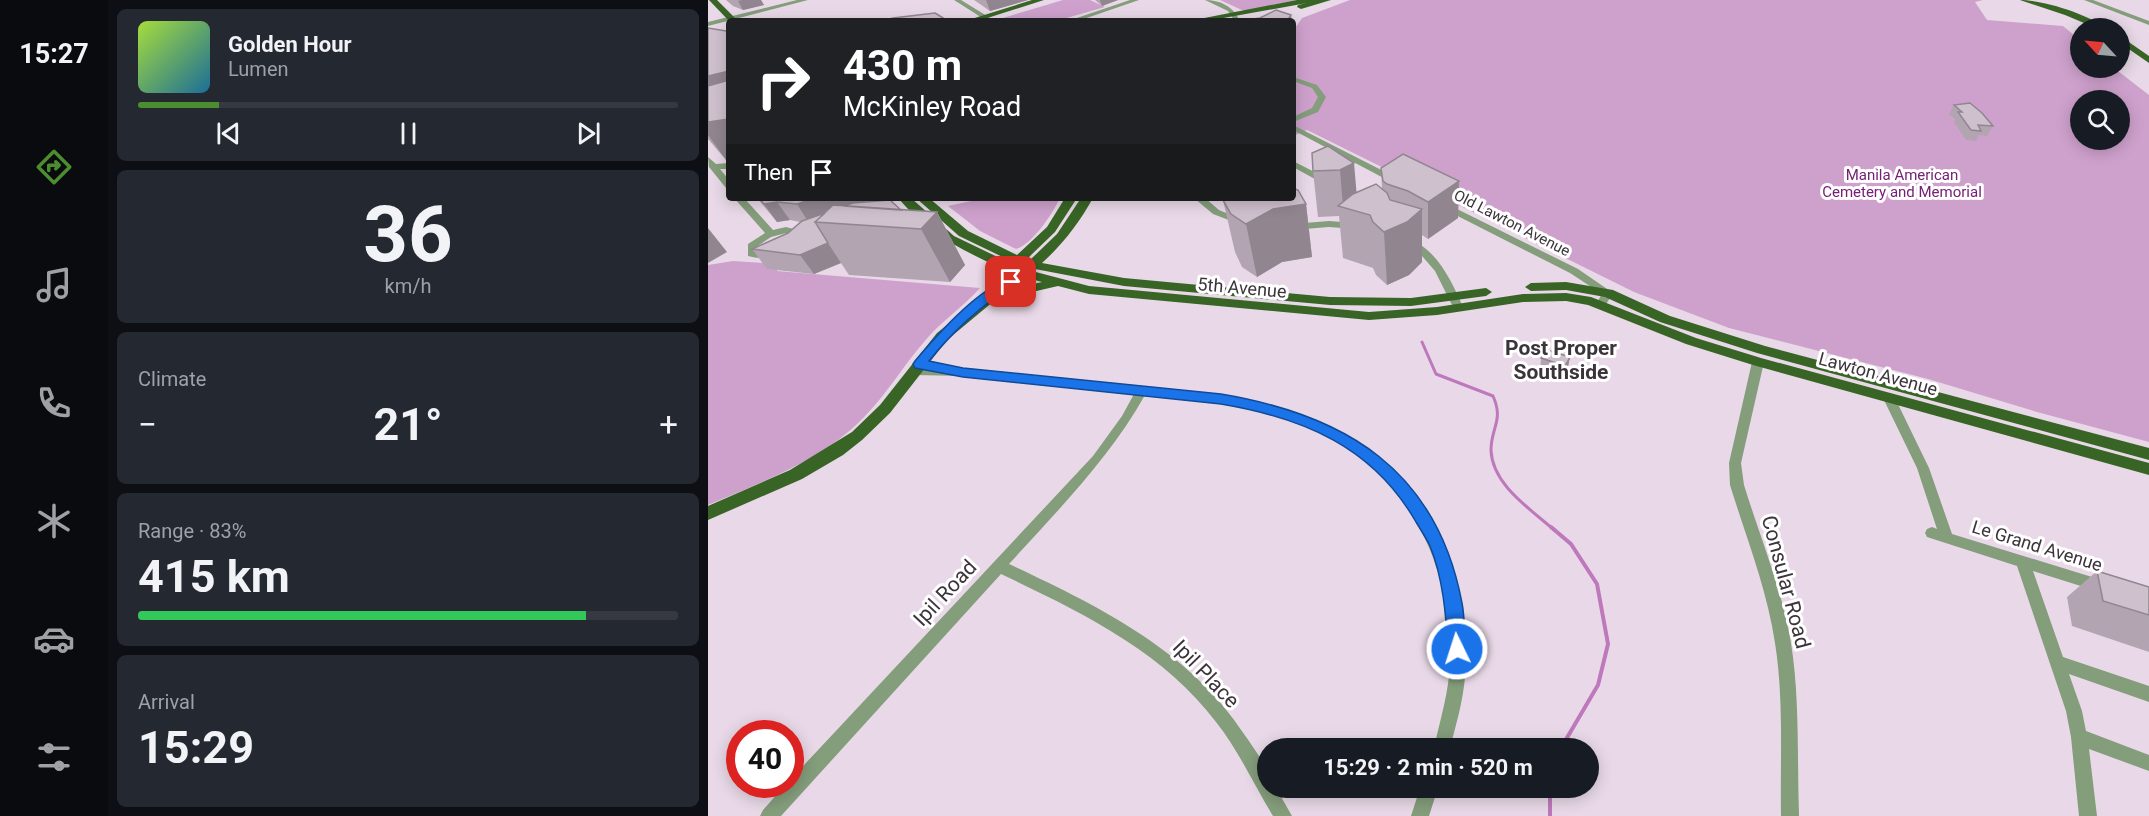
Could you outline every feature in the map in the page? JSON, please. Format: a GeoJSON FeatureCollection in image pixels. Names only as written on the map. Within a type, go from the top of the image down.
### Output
{"type":"FeatureCollection","features":[{"type":"Feature","properties":{"kind":"main road"},"geometry":{"type":"LineString","coordinates":[[713,0],[727,18]]}},
{"type":"Feature","properties":{"kind":"main road"},"geometry":{"type":"LineString","coordinates":[[990,18],[1040,0]]}},
{"type":"Feature","properties":{"kind":"main road"},"geometry":{"type":"LineString","coordinates":[[990,18],[1051,0]]}},
{"type":"Feature","properties":{"kind":"main road"},"geometry":{"type":"LineString","coordinates":[[1231,18],[1310,0]]}},
{"type":"Feature","properties":{"kind":"main road"},"geometry":{"type":"LineString","coordinates":[[1224,18],[1283,12],[1327,0]]}},
{"type":"Feature","properties":{"kind":"main road"},"geometry":{"type":"LineString","coordinates":[[2024,0],[2078,18]]}},
{"type":"Feature","properties":{"kind":"main road"},"geometry":{"type":"LineString","coordinates":[[2031,0],[2085,18]]}},
{"type":"Feature","properties":{"kind":"main road"},"geometry":{"type":"LineString","coordinates":[[708,7],[726,19]]}},
{"type":"Feature","properties":{"kind":"main road"},"geometry":{"type":"LineString","coordinates":[[2130,44],[2149,55]]}},
{"type":"Feature","properties":{"kind":"main road"},"geometry":{"type":"LineString","coordinates":[[2130,45],[2149,60]]}},
{"type":"Feature","properties":{"kind":"main road","name":"5th Avenue"},"geometry":{"type":"LineString","coordinates":[[901,201],[956,243],[1021,266],[1136,284],[1342,301],[1456,302],[1542,297],[1605,298]]}},
{"type":"Feature","properties":{"kind":"main road","name":"5th Avenue"},"geometry":{"type":"LineString","coordinates":[[925,201],[969,238],[1054,283],[1129,296],[1336,314],[1394,315],[1456,302]]}},
{"type":"Feature","properties":{"kind":"main road"},"geometry":{"type":"LineString","coordinates":[[1021,266],[1051,229],[1069,201]]}},
{"type":"Feature","properties":{"kind":"main road"},"geometry":{"type":"LineString","coordinates":[[708,513],[817,465],[874,421],[944,334],[1021,266],[1067,230],[1085,201]]}},
{"type":"Feature","properties":{"kind":"main road"},"geometry":{"type":"LineString","coordinates":[[987,297],[1054,283]]}},
{"type":"Feature","properties":{"kind":"main road","name":"Lawton Avenue"},"geometry":{"type":"LineString","coordinates":[[1605,298],[1680,337],[1758,362],[2149,469]]}},
{"type":"Feature","properties":{"kind":"main road","name":"Lawton Avenue"},"geometry":{"type":"LineString","coordinates":[[1605,298],[1762,350],[2149,454]]}},
{"type":"Feature","properties":{"kind":"street"},"geometry":{"type":"LineString","coordinates":[[740,18],[805,0]]}},
{"type":"Feature","properties":{"kind":"street"},"geometry":{"type":"LineString","coordinates":[[957,0],[985,18]]}},
{"type":"Feature","properties":{"kind":"street"},"geometry":{"type":"LineString","coordinates":[[1080,18],[1136,0]]}},
{"type":"Feature","properties":{"kind":"street"},"geometry":{"type":"LineString","coordinates":[[1208,0],[1231,10],[1235,17]]}},
{"type":"Feature","properties":{"kind":"street"},"geometry":{"type":"LineString","coordinates":[[2087,0],[2115,7],[2149,23]]}},
{"type":"Feature","properties":{"kind":"street"},"geometry":{"type":"LineString","coordinates":[[2140,20],[2149,15]]}},
{"type":"Feature","properties":{"kind":"street"},"geometry":{"type":"LineString","coordinates":[[708,24],[726,21]]}},
{"type":"Feature","properties":{"kind":"street"},"geometry":{"type":"LineString","coordinates":[[1296,80],[1312,84],[1319,90],[1322,97],[1315,110],[1296,119]]}},
{"type":"Feature","properties":{"kind":"street"},"geometry":{"type":"LineString","coordinates":[[1296,129],[1405,185]]}},
{"type":"Feature","properties":{"kind":"street"},"geometry":{"type":"LineString","coordinates":[[710,164],[726,166]]}},
{"type":"Feature","properties":{"kind":"street"},"geometry":{"type":"LineString","coordinates":[[710,164],[726,183]]}},
{"type":"Feature","properties":{"kind":"street"},"geometry":{"type":"LineString","coordinates":[[1296,166],[1333,185]]}},
{"type":"Feature","properties":{"kind":"street"},"geometry":{"type":"LineString","coordinates":[[742,201],[770,233]]}},
{"type":"Feature","properties":{"kind":"street"},"geometry":{"type":"LineString","coordinates":[[1203,201],[1216,212],[1253,224]]}},
{"type":"Feature","properties":{"kind":"street","name":"Old Lawton Avenue"},"geometry":{"type":"LineString","coordinates":[[1437,201],[1574,271],[1605,298]]}},
{"type":"Feature","properties":{"kind":"street"},"geometry":{"type":"LineString","coordinates":[[1278,227],[1366,223]]}},
{"type":"Feature","properties":{"kind":"street"},"geometry":{"type":"LineString","coordinates":[[802,234],[803,237],[796,246],[780,254],[763,257],[751,254],[751,246],[770,233],[786,230],[802,234],[816,228]]}},
{"type":"Feature","properties":{"kind":"street"},"geometry":{"type":"LineString","coordinates":[[1398,236],[1416,246],[1430,258],[1456,302]]}},
{"type":"Feature","properties":{"kind":"street","name":"Consular Road"},"geometry":{"type":"LineString","coordinates":[[1758,362],[1735,463],[1737,485],[1777,612],[1783,642],[1787,673],[1790,816]]}},
{"type":"Feature","properties":{"kind":"street"},"geometry":{"type":"LineString","coordinates":[[916,368],[1260,405],[1320,426],[1364,451],[1393,477],[1414,505],[1437,545],[1454,604],[1457,649],[1455,689],[1444,738]]}},
{"type":"Feature","properties":{"kind":"street","name":"Ipil Road"},"geometry":{"type":"LineString","coordinates":[[769,816],[1096,459],[1126,419],[1142,391]]}},
{"type":"Feature","properties":{"kind":"street","name":"Le Grand Avenue"},"geometry":{"type":"LineString","coordinates":[[1889,398],[1923,468],[1947,538]]}},
{"type":"Feature","properties":{"kind":"street","name":"Le Grand Avenue"},"geometry":{"type":"LineString","coordinates":[[1932,533],[2117,592]]}},
{"type":"Feature","properties":{"kind":"street"},"geometry":{"type":"LineString","coordinates":[[2022,561],[2074,711],[2088,816]]}},
{"type":"Feature","properties":{"kind":"street","name":"Ipil Place"},"geometry":{"type":"LineString","coordinates":[[999,566],[1071,600],[1163,656],[1213,705],[1244,750],[1283,816]]}},
{"type":"Feature","properties":{"kind":"street"},"geometry":{"type":"LineString","coordinates":[[2056,662],[2149,694]]}},
{"type":"Feature","properties":{"kind":"street"},"geometry":{"type":"LineString","coordinates":[[2079,737],[2149,763]]}},
{"type":"Feature","properties":{"kind":"street"},"geometry":{"type":"LineString","coordinates":[[1420,816],[1426,798]]}},
{"type":"Feature","properties":{"kind":"green space"},"geometry":{"type":"Polygon","coordinates":[[[1063,0],[1090,0],[1105,7],[1066,18],[1003,18],[1063,0]]]}},
{"type":"Feature","properties":{"kind":"green space"},"geometry":{"type":"Polygon","coordinates":[[[1220,0],[1297,0],[1244,11],[1220,0]]]}},
{"type":"Feature","properties":{"kind":"green space","name":"Manila American Cemetery and Memorial"},"geometry":{"type":"Polygon","coordinates":[[[1350,0],[1983,0],[1975,2],[1987,20],[2063,26],[2070,32],[2070,78],[2127,78],[2149,95],[2149,442],[2037,412],[1928,379],[1729,328],[1634,292],[1307,130],[1296,135],[1296,27],[1302,18],[1350,0]]]}},
{"type":"Feature","properties":{"kind":"green space"},"geometry":{"type":"Polygon","coordinates":[[[971,201],[1058,201],[1035,235],[1016,249],[980,231],[948,206],[971,201]]]}},
{"type":"Feature","properties":{"kind":"green space"},"geometry":{"type":"Polygon","coordinates":[[[733,261],[778,264],[777,271],[980,288],[930,335],[875,406],[851,430],[813,457],[708,505],[708,265],[733,261]]]}},
{"type":"Feature","properties":{"kind":"building"},"geometry":{"type":"Polygon","coordinates":[[[1276,10],[1291,15],[1289,18],[1260,18],[1276,10]]]}},
{"type":"Feature","properties":{"kind":"building"},"geometry":{"type":"Polygon","coordinates":[[[935,13],[943,18],[893,18],[935,13]]]}},
{"type":"Feature","properties":{"kind":"building"},"geometry":{"type":"Polygon","coordinates":[[[708,28],[726,31],[726,72],[708,76],[708,28]]]}},
{"type":"Feature","properties":{"kind":"building"},"geometry":{"type":"Polygon","coordinates":[[[726,81],[726,119],[708,122],[708,86],[726,81]]]}},
{"type":"Feature","properties":{"kind":"building"},"geometry":{"type":"Polygon","coordinates":[[[1970,103],[1993,126],[1978,125],[1981,131],[1971,130],[1958,112],[1962,112],[1954,105],[1970,103]]]}},
{"type":"Feature","properties":{"kind":"building"},"geometry":{"type":"Polygon","coordinates":[[[1328,146],[1354,163],[1340,170],[1313,171],[1312,153],[1328,146]]]}},
{"type":"Feature","properties":{"kind":"building"},"geometry":{"type":"Polygon","coordinates":[[[1403,154],[1459,181],[1428,202],[1408,191],[1387,184],[1383,181],[1381,168],[1403,154]]]}},
{"type":"Feature","properties":{"kind":"building"},"geometry":{"type":"Polygon","coordinates":[[[1376,184],[1387,193],[1390,200],[1422,209],[1407,222],[1384,232],[1373,222],[1370,215],[1338,206],[1353,194],[1376,184]]]}},
{"type":"Feature","properties":{"kind":"building"},"geometry":{"type":"Polygon","coordinates":[[[1296,189],[1306,204],[1273,209],[1246,224],[1231,214],[1224,201],[1296,201],[1296,189]]]}},
{"type":"Feature","properties":{"kind":"building"},"geometry":{"type":"Polygon","coordinates":[[[762,201],[806,201],[797,204],[777,202],[764,204],[762,201]]]}},
{"type":"Feature","properties":{"kind":"building"},"geometry":{"type":"Polygon","coordinates":[[[891,201],[901,210],[844,206],[853,203],[891,201]]]}},
{"type":"Feature","properties":{"kind":"building"},"geometry":{"type":"Polygon","coordinates":[[[833,205],[937,212],[921,229],[815,222],[833,205]]]}},
{"type":"Feature","properties":{"kind":"building"},"geometry":{"type":"Polygon","coordinates":[[[825,213],[815,222],[828,243],[800,255],[752,249],[788,233],[802,221],[825,213]]]}},
{"type":"Feature","properties":{"kind":"building"},"geometry":{"type":"Polygon","coordinates":[[[1547,350],[1570,357],[1565,366],[1541,358],[1547,350]]]}},
{"type":"Feature","properties":{"kind":"building"},"geometry":{"type":"Polygon","coordinates":[[[2097,571],[2149,587],[2149,615],[2103,601],[2097,571]]]}},
{"type":"Feature","properties":{"kind":"waterway"},"geometry":{"type":"LineString","coordinates":[[1422,342],[1436,374],[1493,396],[1497,418],[1491,450],[1498,474],[1513,494],[1553,529]]}},
{"type":"Feature","properties":{"kind":"waterway"},"geometry":{"type":"LineString","coordinates":[[1551,527],[1571,544],[1597,584],[1608,644],[1598,685],[1567,738]]}},
{"type":"Feature","properties":{"kind":"waterway"},"geometry":{"type":"LineString","coordinates":[[1550,798],[1550,816]]}},
{"type":"Feature","properties":{"kind":"district","name":"Post Proper Southside"},"geometry":{"type":"Point","coordinates":[1561,360]}},
{"type":"Feature","properties":{"kind":"route"},"geometry":{"type":"LineString","coordinates":[[1011,282],[991,294],[944,334],[919,364],[963,372],[1260,405],[1320,426],[1364,451],[1393,477],[1414,505],[1437,545],[1454,604],[1457,649]]}}]}
